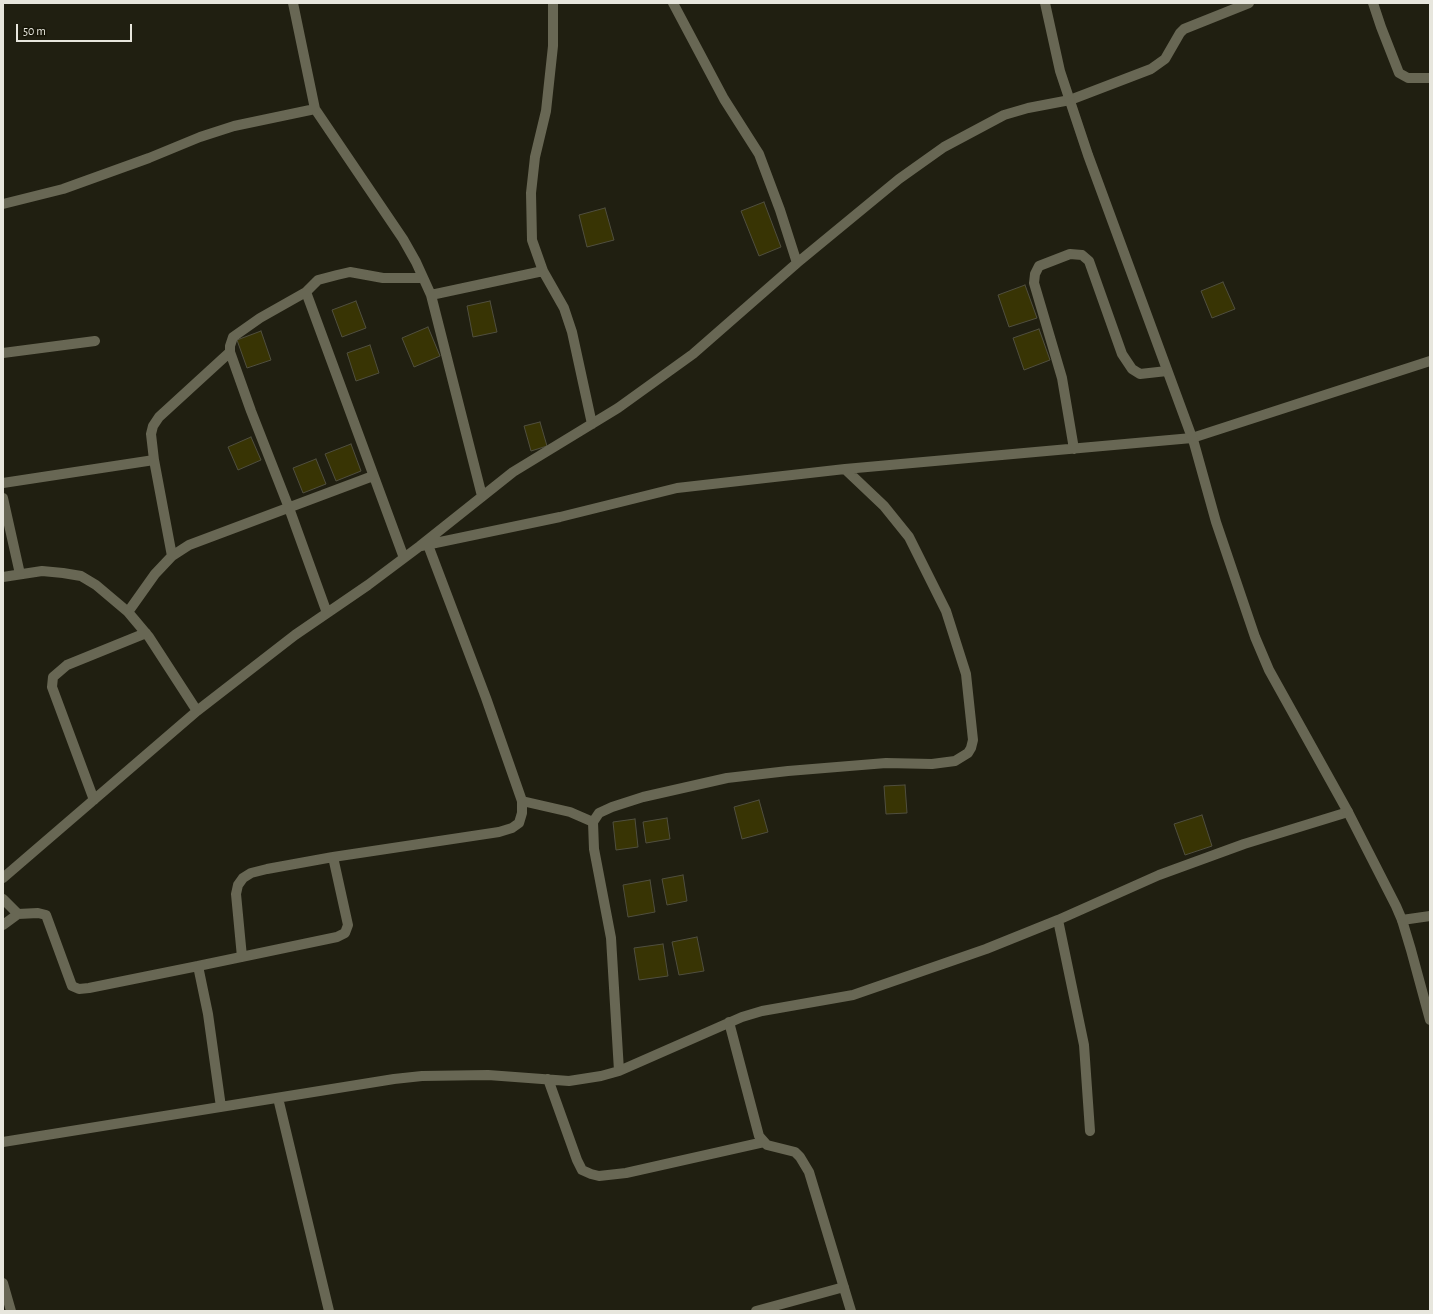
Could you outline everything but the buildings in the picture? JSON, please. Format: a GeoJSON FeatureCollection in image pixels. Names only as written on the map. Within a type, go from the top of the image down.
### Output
{"type":"FeatureCollection","features":[{"type":"Feature","properties":{"kind":"street"},"geometry":{"type":"LineString","coordinates":[[293,3],[315,109],[403,239],[416,262],[431,295],[482,496]]}},
{"type":"Feature","properties":{"kind":"street"},"geometry":{"type":"LineString","coordinates":[[553,3],[553,46],[546,112],[535,157],[531,193],[532,240],[543,271],[564,308],[572,332],[592,424]]}},
{"type":"Feature","properties":{"kind":"street"},"geometry":{"type":"LineString","coordinates":[[673,3],[724,98],[759,154],[780,210],[797,263]]}},
{"type":"Feature","properties":{"kind":"street"},"geometry":{"type":"LineString","coordinates":[[1045,3],[1060,71],[1088,156],[1192,438],[1216,522],[1255,637],[1269,670],[1348,812],[1402,920],[1430,1020]]}},
{"type":"Feature","properties":{"kind":"street"},"geometry":{"type":"LineString","coordinates":[[3,878],[197,711],[295,635],[368,585],[404,558],[424,546],[482,496],[513,472],[618,408],[693,354],[797,263],[899,178],[944,147],[1004,114],[1070,100],[1151,69],[1165,59],[1184,29],[1249,3]]}},
{"type":"Feature","properties":{"kind":"street"},"geometry":{"type":"LineString","coordinates":[[1373,3],[1381,28],[1399,73],[1408,78],[1430,78]]}},
{"type":"Feature","properties":{"kind":"street"},"geometry":{"type":"LineString","coordinates":[[3,204],[63,189],[149,158],[200,137],[234,126],[315,109]]}},
{"type":"Feature","properties":{"kind":"street"},"geometry":{"type":"LineString","coordinates":[[1074,449],[1062,378],[1034,283],[1035,274],[1039,266],[1070,254],[1082,256],[1089,261],[1122,354],[1132,369],[1140,374],[1167,371]]}},
{"type":"Feature","properties":{"kind":"street"},"geometry":{"type":"LineString","coordinates":[[431,295],[543,271]]}},
{"type":"Feature","properties":{"kind":"street"},"geometry":{"type":"LineString","coordinates":[[327,613],[289,508],[250,411],[230,352],[230,346],[233,337],[260,318],[306,292],[318,280],[350,272],[382,278],[423,278]]}},
{"type":"Feature","properties":{"kind":"street"},"geometry":{"type":"LineString","coordinates":[[306,292],[404,558]]}},
{"type":"Feature","properties":{"kind":"street"},"geometry":{"type":"LineString","coordinates":[[3,353],[95,342]]}},
{"type":"Feature","properties":{"kind":"street"},"geometry":{"type":"LineString","coordinates":[[172,556],[154,460],[151,434],[153,426],[159,417],[230,352]]}},
{"type":"Feature","properties":{"kind":"street"},"geometry":{"type":"LineString","coordinates":[[424,546],[560,517],[677,488],[845,469],[1192,438],[1430,361]]}},
{"type":"Feature","properties":{"kind":"street"},"geometry":{"type":"LineString","coordinates":[[3,483],[154,460]]}},
{"type":"Feature","properties":{"kind":"street"},"geometry":{"type":"LineString","coordinates":[[619,1071],[611,938],[594,849],[593,822],[599,813],[643,797],[728,778],[788,771],[886,763],[932,764],[955,761],[968,753],[971,748],[973,740],[966,674],[946,611],[909,538],[884,506],[845,469]]}},
{"type":"Feature","properties":{"kind":"street"},"geometry":{"type":"LineString","coordinates":[[128,612],[156,574],[172,556],[189,546],[374,476]]}},
{"type":"Feature","properties":{"kind":"street"},"geometry":{"type":"LineString","coordinates":[[3,498],[20,574]]}},
{"type":"Feature","properties":{"kind":"street"},"geometry":{"type":"LineString","coordinates":[[242,957],[236,894],[238,885],[243,878],[252,873],[333,857],[499,832],[512,828],[519,822],[522,813],[522,801],[486,698],[424,546]]}},
{"type":"Feature","properties":{"kind":"street"},"geometry":{"type":"LineString","coordinates":[[3,577],[42,572],[81,576],[96,585],[128,612],[146,632],[197,711]]}},
{"type":"Feature","properties":{"kind":"street"},"geometry":{"type":"LineString","coordinates":[[94,800],[52,686],[53,677],[67,665],[146,632]]}},
{"type":"Feature","properties":{"kind":"street"},"geometry":{"type":"LineString","coordinates":[[522,801],[570,812],[593,822]]}},
{"type":"Feature","properties":{"kind":"street"},"geometry":{"type":"LineString","coordinates":[[3,1142],[394,1079],[422,1076],[488,1075],[569,1081],[583,1080],[619,1071],[742,1017],[762,1011],[853,995],[986,950],[1160,876],[1244,844],[1348,812]]}},
{"type":"Feature","properties":{"kind":"street"},"geometry":{"type":"LineString","coordinates":[[3,925],[18,914],[38,913],[46,915],[72,986],[79,989],[337,938],[345,933],[348,925],[333,857]]}},
{"type":"Feature","properties":{"kind":"street"},"geometry":{"type":"LineString","coordinates":[[3,900],[18,914]]}},
{"type":"Feature","properties":{"kind":"street"},"geometry":{"type":"LineString","coordinates":[[1402,920],[1430,916]]}},
{"type":"Feature","properties":{"kind":"street"},"geometry":{"type":"LineString","coordinates":[[1058,920],[1084,1045],[1090,1131]]}},
{"type":"Feature","properties":{"kind":"street"},"geometry":{"type":"LineString","coordinates":[[198,966],[208,1014],[221,1107]]}},
{"type":"Feature","properties":{"kind":"street"},"geometry":{"type":"LineString","coordinates":[[729,1022],[759,1136],[764,1142],[771,1146],[796,1152],[809,1172],[851,1311]]}},
{"type":"Feature","properties":{"kind":"street"},"geometry":{"type":"LineString","coordinates":[[548,1079],[577,1160],[582,1170],[590,1174],[599,1176],[626,1173],[764,1142]]}},
{"type":"Feature","properties":{"kind":"street"},"geometry":{"type":"LineString","coordinates":[[278,1098],[329,1311]]}},
{"type":"Feature","properties":{"kind":"street"},"geometry":{"type":"LineString","coordinates":[[3,1283],[11,1311]]}},
{"type":"Feature","properties":{"kind":"street"},"geometry":{"type":"LineString","coordinates":[[756,1311],[844,1287]]}}]}
